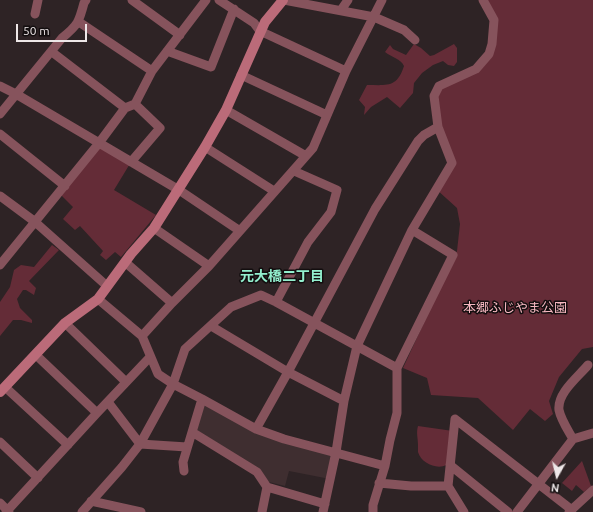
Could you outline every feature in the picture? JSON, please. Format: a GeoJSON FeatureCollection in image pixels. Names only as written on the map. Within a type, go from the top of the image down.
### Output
{"type":"FeatureCollection","features":[{"type":"Feature","properties":{"kind":"street"},"geometry":{"type":"LineString","coordinates":[[35,14],[38,0]]}},
{"type":"Feature","properties":{"kind":"street"},"geometry":{"type":"LineString","coordinates":[[0,114],[62,38],[75,28],[79,22],[86,0]]}},
{"type":"Feature","properties":{"kind":"street"},"geometry":{"type":"LineString","coordinates":[[132,0],[180,36]]}},
{"type":"Feature","properties":{"kind":"street"},"geometry":{"type":"LineString","coordinates":[[1,263],[65,186],[125,108],[135,104],[152,71],[206,0]]}},
{"type":"Feature","properties":{"kind":"street"},"geometry":{"type":"LineString","coordinates":[[219,0],[254,23],[260,31],[346,71]]}},
{"type":"Feature","properties":{"kind":"street"},"geometry":{"type":"LineString","coordinates":[[68,445],[2,389],[65,323],[98,299],[125,262],[154,228],[205,147],[226,110],[265,22],[284,0],[374,17],[404,30],[415,40]]}},
{"type":"Feature","properties":{"kind":"street"},"geometry":{"type":"LineString","coordinates":[[341,10],[348,0]]}},
{"type":"Feature","properties":{"kind":"street"},"geometry":{"type":"LineString","coordinates":[[142,336],[209,266],[313,148],[346,71],[382,0]]}},
{"type":"Feature","properties":{"kind":"street"},"geometry":{"type":"LineString","coordinates":[[192,432],[257,472],[267,487],[324,508],[336,452],[344,401],[357,346],[412,230],[452,163],[438,127],[434,96],[439,86],[476,69],[489,54],[492,44],[494,20],[483,0]]}},
{"type":"Feature","properties":{"kind":"street"},"geometry":{"type":"LineString","coordinates":[[167,52],[211,66],[234,9]]}},
{"type":"Feature","properties":{"kind":"street"},"geometry":{"type":"LineString","coordinates":[[79,22],[152,71]]}},
{"type":"Feature","properties":{"kind":"street"},"geometry":{"type":"LineString","coordinates":[[52,52],[125,108]]}},
{"type":"Feature","properties":{"kind":"street"},"geometry":{"type":"LineString","coordinates":[[241,76],[326,115]]}},
{"type":"Feature","properties":{"kind":"street"},"geometry":{"type":"LineString","coordinates":[[0,86],[178,190],[240,231]]}},
{"type":"Feature","properties":{"kind":"street"},"geometry":{"type":"LineString","coordinates":[[131,162],[160,128],[135,104]]}},
{"type":"Feature","properties":{"kind":"street"},"geometry":{"type":"LineString","coordinates":[[226,110],[306,156]]}},
{"type":"Feature","properties":{"kind":"street"},"geometry":{"type":"LineString","coordinates":[[256,429],[375,209],[418,141],[424,134],[438,127]]}},
{"type":"Feature","properties":{"kind":"street"},"geometry":{"type":"LineString","coordinates":[[0,134],[65,186]]}},
{"type":"Feature","properties":{"kind":"street"},"geometry":{"type":"LineString","coordinates":[[205,147],[274,191]]}},
{"type":"Feature","properties":{"kind":"street"},"geometry":{"type":"LineString","coordinates":[[276,302],[308,242],[331,212],[337,190],[294,171]]}},
{"type":"Feature","properties":{"kind":"street"},"geometry":{"type":"LineString","coordinates":[[0,196],[34,222],[107,286]]}},
{"type":"Feature","properties":{"kind":"street"},"geometry":{"type":"LineString","coordinates":[[154,228],[209,266]]}},
{"type":"Feature","properties":{"kind":"street"},"geometry":{"type":"LineString","coordinates":[[373,512],[373,505],[385,466],[397,413],[397,368],[453,255],[412,230]]}},
{"type":"Feature","properties":{"kind":"street"},"geometry":{"type":"LineString","coordinates":[[125,262],[172,303]]}},
{"type":"Feature","properties":{"kind":"street"},"geometry":{"type":"LineString","coordinates":[[82,512],[122,467],[140,444],[173,384],[185,349],[231,307],[261,295],[397,368]]}},
{"type":"Feature","properties":{"kind":"street"},"geometry":{"type":"LineString","coordinates":[[98,299],[142,336],[158,374],[173,384],[256,429],[284,439],[385,466]]}},
{"type":"Feature","properties":{"kind":"street"},"geometry":{"type":"LineString","coordinates":[[65,323],[126,382]]}},
{"type":"Feature","properties":{"kind":"street"},"geometry":{"type":"LineString","coordinates":[[211,326],[288,372],[344,401]]}},
{"type":"Feature","properties":{"kind":"street"},"geometry":{"type":"LineString","coordinates":[[36,355],[97,413]]}},
{"type":"Feature","properties":{"kind":"street"},"geometry":{"type":"LineString","coordinates":[[0,503],[7,511],[150,357]]}},
{"type":"Feature","properties":{"kind":"street"},"geometry":{"type":"LineString","coordinates":[[573,439],[563,422],[559,409],[562,397],[588,365]]}},
{"type":"Feature","properties":{"kind":"street"},"geometry":{"type":"LineString","coordinates":[[184,471],[183,462],[202,399]]}},
{"type":"Feature","properties":{"kind":"street"},"geometry":{"type":"LineString","coordinates":[[108,402],[140,444],[187,447]]}},
{"type":"Feature","properties":{"kind":"street"},"geometry":{"type":"LineString","coordinates":[[464,512],[448,486],[455,419],[539,484],[571,511],[593,490]]}},
{"type":"Feature","properties":{"kind":"street"},"geometry":{"type":"LineString","coordinates":[[517,512],[573,439],[593,433]]}},
{"type":"Feature","properties":{"kind":"street"},"geometry":{"type":"LineString","coordinates":[[0,442],[38,478]]}},
{"type":"Feature","properties":{"kind":"street"},"geometry":{"type":"LineString","coordinates":[[450,465],[508,512]]}},
{"type":"Feature","properties":{"kind":"street"},"geometry":{"type":"LineString","coordinates":[[379,484],[448,486]]}},
{"type":"Feature","properties":{"kind":"street"},"geometry":{"type":"LineString","coordinates":[[262,512],[267,487]]}},
{"type":"Feature","properties":{"kind":"street"},"geometry":{"type":"LineString","coordinates":[[91,501],[141,512]]}},
{"type":"Feature","properties":{"kind":"shaded area"},"geometry":{"type":"Polygon","coordinates":[[[202,399],[256,429],[336,452],[330,479],[289,471],[285,486],[269,482],[192,432],[202,399]]]}},
{"type":"Feature","properties":{"kind":"green space","name":"本郷ふじやま公園"},"geometry":{"type":"Polygon","coordinates":[[[483,0],[593,0],[593,347],[582,349],[559,377],[549,401],[553,414],[545,421],[530,409],[513,430],[478,398],[431,395],[427,378],[403,368],[457,251],[460,224],[457,208],[436,189],[452,163],[434,96],[439,86],[476,69],[489,54],[493,30],[483,0]]]}},
{"type":"Feature","properties":{"kind":"green space"},"geometry":{"type":"Polygon","coordinates":[[[414,44],[430,56],[454,44],[457,48],[457,62],[454,66],[448,65],[443,61],[433,65],[422,73],[414,83],[413,93],[400,108],[387,97],[371,107],[364,115],[365,107],[359,100],[367,85],[386,85],[394,82],[398,78],[404,66],[398,60],[385,52],[390,45],[393,49],[406,55],[414,44]]]}},
{"type":"Feature","properties":{"kind":"green space"},"geometry":{"type":"Polygon","coordinates":[[[99,143],[131,162],[114,190],[156,215],[121,257],[115,252],[106,260],[100,255],[103,251],[80,226],[75,230],[63,219],[73,207],[59,193],[99,143]]]}},
{"type":"Feature","properties":{"kind":"green space"},"geometry":{"type":"Polygon","coordinates":[[[52,245],[59,250],[29,281],[36,288],[34,295],[26,290],[23,290],[17,299],[20,308],[32,320],[32,323],[21,320],[13,320],[0,336],[0,302],[10,287],[14,270],[21,265],[34,267],[52,245]]]}},
{"type":"Feature","properties":{"kind":"green space"},"geometry":{"type":"Polygon","coordinates":[[[418,426],[453,431],[446,465],[438,467],[434,466],[422,459],[418,452],[418,426]]]}},
{"type":"Feature","properties":{"kind":"green space"},"geometry":{"type":"Polygon","coordinates":[[[582,461],[591,486],[584,492],[576,485],[572,491],[562,483],[582,461]]]}},
{"type":"Feature","properties":{"kind":"district","name":"元大橋二丁目"},"geometry":{"type":"Point","coordinates":[282,276]}}]}
